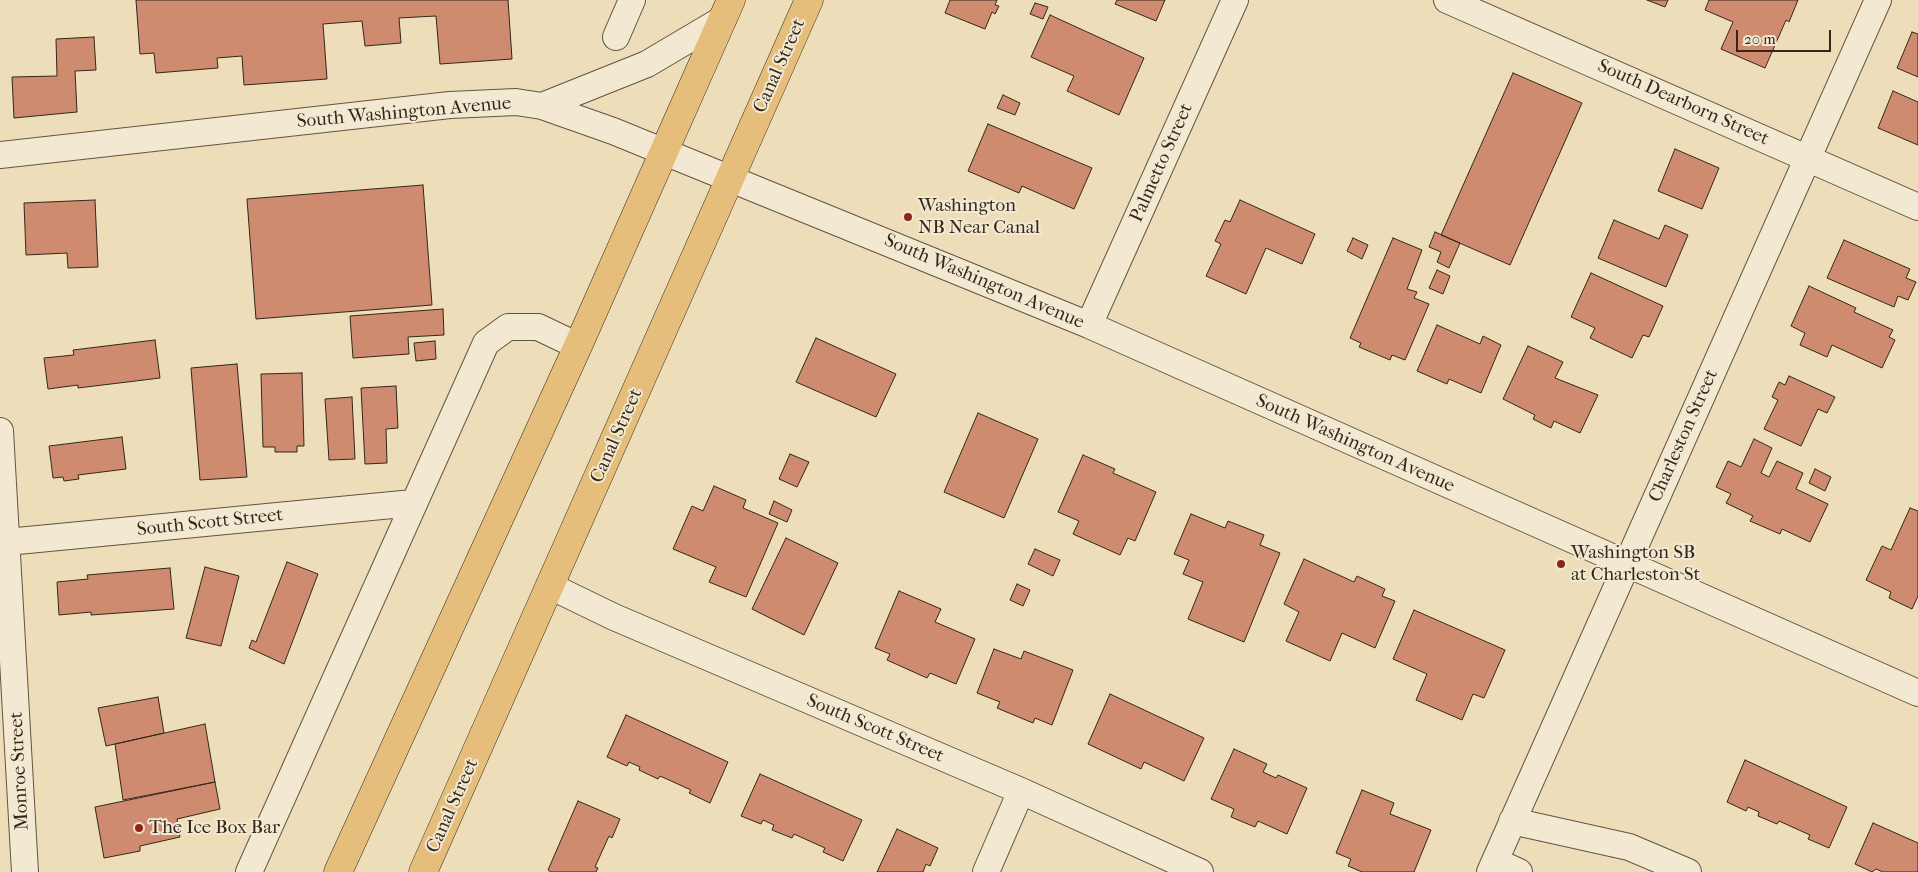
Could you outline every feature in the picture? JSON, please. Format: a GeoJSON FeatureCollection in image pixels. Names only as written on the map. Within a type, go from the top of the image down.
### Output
{"type":"FeatureCollection","features":[{"type":"Feature","properties":{"kind":"main road","name":"Canal Street"},"geometry":{"type":"LineString","coordinates":[[424,868],[809,0]]}},
{"type":"Feature","properties":{"kind":"main road"},"geometry":{"type":"LineString","coordinates":[[338,872],[578,346],[727,10]]}},
{"type":"Feature","properties":{"kind":"street"},"geometry":{"type":"LineString","coordinates":[[616,37],[632,0]]}},
{"type":"Feature","properties":{"kind":"street","name":"Palmetto Street"},"geometry":{"type":"LineString","coordinates":[[1089,325],[1235,0]]}},
{"type":"Feature","properties":{"kind":"street","name":"South Dearborn Street"},"geometry":{"type":"LineString","coordinates":[[1447,0],[1918,207]]}},
{"type":"Feature","properties":{"kind":"street","name":"Charleston Street"},"geometry":{"type":"LineString","coordinates":[[1492,866],[1878,0]]}},
{"type":"Feature","properties":{"kind":"street"},"geometry":{"type":"LineString","coordinates":[[542,106],[647,64],[727,10]]}},
{"type":"Feature","properties":{"kind":"street","name":"South Washington Avenue"},"geometry":{"type":"LineString","coordinates":[[0,155],[450,105],[516,102],[542,106],[589,121],[1089,325],[1918,693]]}},
{"type":"Feature","properties":{"kind":"street"},"geometry":{"type":"LineString","coordinates":[[250,872],[486,343],[508,327],[538,327],[578,346]]}},
{"type":"Feature","properties":{"kind":"street","name":"Monroe Street"},"geometry":{"type":"LineString","coordinates":[[0,431],[25,872]]}},
{"type":"Feature","properties":{"kind":"street","name":"South Scott Street"},"geometry":{"type":"LineString","coordinates":[[7,542],[413,503]]}},
{"type":"Feature","properties":{"kind":"street","name":"South Scott Street"},"geometry":{"type":"LineString","coordinates":[[550,586],[614,617],[1021,792],[1200,872]]}},
{"type":"Feature","properties":{"kind":"street"},"geometry":{"type":"LineString","coordinates":[[986,872],[1021,792]]}},
{"type":"Feature","properties":{"kind":"street"},"geometry":{"type":"LineString","coordinates":[[1512,822],[1629,847],[1688,872]]}},
{"type":"Feature","properties":{"kind":"street"},"geometry":{"type":"LineString","coordinates":[[1492,866],[1519,872]]}},
{"type":"Feature","properties":{"kind":"building"},"geometry":{"type":"Polygon","coordinates":[[[136,0],[508,0],[512,59],[440,64],[436,16],[399,18],[401,43],[365,46],[362,21],[323,24],[327,79],[244,85],[242,56],[217,58],[218,68],[156,73],[154,53],[140,54],[136,0]]]}},
{"type":"Feature","properties":{"kind":"building"},"geometry":{"type":"Polygon","coordinates":[[[950,0],[997,0],[995,5],[999,6],[995,14],[992,12],[985,29],[945,13],[950,0]]]}},
{"type":"Feature","properties":{"kind":"building"},"geometry":{"type":"Polygon","coordinates":[[[1117,0],[1165,0],[1156,21],[1115,4],[1117,0]]]}},
{"type":"Feature","properties":{"kind":"building"},"geometry":{"type":"Polygon","coordinates":[[[1647,0],[1668,0],[1665,7],[1647,0]]]}},
{"type":"Feature","properties":{"kind":"building"},"geometry":{"type":"Polygon","coordinates":[[[1709,0],[1798,0],[1789,22],[1786,20],[1765,68],[1721,49],[1733,22],[1705,10],[1709,0]]]}},
{"type":"Feature","properties":{"kind":"building"},"geometry":{"type":"Polygon","coordinates":[[[1035,3],[1048,7],[1043,19],[1030,14],[1035,3]]]}},
{"type":"Feature","properties":{"kind":"building"},"geometry":{"type":"Polygon","coordinates":[[[1050,15],[1144,58],[1119,115],[1067,91],[1074,76],[1031,57],[1050,15]]]}},
{"type":"Feature","properties":{"kind":"building"},"geometry":{"type":"Polygon","coordinates":[[[1912,32],[1918,34],[1918,77],[1897,68],[1912,32]]]}},
{"type":"Feature","properties":{"kind":"building"},"geometry":{"type":"Polygon","coordinates":[[[94,37],[96,70],[75,71],[77,112],[14,118],[12,77],[57,76],[56,39],[94,37]]]}},
{"type":"Feature","properties":{"kind":"building"},"geometry":{"type":"Polygon","coordinates":[[[1513,73],[1582,103],[1510,265],[1441,235],[1513,73]]]}},
{"type":"Feature","properties":{"kind":"building"},"geometry":{"type":"Polygon","coordinates":[[[1893,91],[1918,102],[1918,145],[1878,128],[1893,91]]]}},
{"type":"Feature","properties":{"kind":"building"},"geometry":{"type":"Polygon","coordinates":[[[1003,95],[1020,103],[1015,115],[997,108],[1003,95]]]}},
{"type":"Feature","properties":{"kind":"building"},"geometry":{"type":"Polygon","coordinates":[[[988,124],[1092,168],[1074,209],[1022,186],[1019,193],[968,171],[988,124]]]}},
{"type":"Feature","properties":{"kind":"building"},"geometry":{"type":"Polygon","coordinates":[[[1675,149],[1719,168],[1702,209],[1658,191],[1675,149]]]}},
{"type":"Feature","properties":{"kind":"building"},"geometry":{"type":"Polygon","coordinates":[[[423,185],[432,305],[256,319],[247,199],[423,185]]]}},
{"type":"Feature","properties":{"kind":"building"},"geometry":{"type":"Polygon","coordinates":[[[95,200],[98,267],[68,268],[67,253],[26,255],[24,203],[95,200]]]}},
{"type":"Feature","properties":{"kind":"building"},"geometry":{"type":"Polygon","coordinates":[[[1240,200],[1315,234],[1302,264],[1266,248],[1246,294],[1206,276],[1221,244],[1215,241],[1225,220],[1230,222],[1240,200]]]}},
{"type":"Feature","properties":{"kind":"building"},"geometry":{"type":"Polygon","coordinates":[[[1614,220],[1659,239],[1665,225],[1688,235],[1666,287],[1598,258],[1614,220]]]}},
{"type":"Feature","properties":{"kind":"building"},"geometry":{"type":"Polygon","coordinates":[[[1435,232],[1460,243],[1449,268],[1437,262],[1441,252],[1429,247],[1435,232]]]}},
{"type":"Feature","properties":{"kind":"building"},"geometry":{"type":"Polygon","coordinates":[[[1353,238],[1368,245],[1362,259],[1347,251],[1353,238]]]}},
{"type":"Feature","properties":{"kind":"building"},"geometry":{"type":"Polygon","coordinates":[[[1393,238],[1422,250],[1407,289],[1417,292],[1414,298],[1429,304],[1405,360],[1392,355],[1390,360],[1359,347],[1361,343],[1350,338],[1393,238]]]}},
{"type":"Feature","properties":{"kind":"building"},"geometry":{"type":"Polygon","coordinates":[[[1844,240],[1910,269],[1906,278],[1916,282],[1908,300],[1898,296],[1894,307],[1827,278],[1844,240]]]}},
{"type":"Feature","properties":{"kind":"building"},"geometry":{"type":"Polygon","coordinates":[[[1437,270],[1450,276],[1443,294],[1429,288],[1437,270]]]}},
{"type":"Feature","properties":{"kind":"building"},"geometry":{"type":"Polygon","coordinates":[[[1591,273],[1663,306],[1649,337],[1643,335],[1632,358],[1590,338],[1595,328],[1571,317],[1591,273]]]}},
{"type":"Feature","properties":{"kind":"building"},"geometry":{"type":"Polygon","coordinates":[[[1809,286],[1856,308],[1854,312],[1893,330],[1889,337],[1895,340],[1882,368],[1832,345],[1827,357],[1800,345],[1805,333],[1791,326],[1809,286]]]}},
{"type":"Feature","properties":{"kind":"building"},"geometry":{"type":"Polygon","coordinates":[[[443,309],[444,335],[408,337],[409,354],[353,358],[350,316],[443,309]]]}},
{"type":"Feature","properties":{"kind":"building"},"geometry":{"type":"Polygon","coordinates":[[[1437,325],[1480,344],[1483,336],[1501,345],[1481,393],[1449,379],[1447,384],[1417,371],[1437,325]]]}},
{"type":"Feature","properties":{"kind":"building"},"geometry":{"type":"Polygon","coordinates":[[[816,338],[896,374],[876,417],[796,382],[816,338]]]}},
{"type":"Feature","properties":{"kind":"building"},"geometry":{"type":"Polygon","coordinates":[[[155,340],[160,378],[78,388],[78,385],[48,389],[44,358],[74,355],[73,350],[155,340]]]}},
{"type":"Feature","properties":{"kind":"building"},"geometry":{"type":"Polygon","coordinates":[[[435,341],[436,359],[416,361],[414,343],[435,341]]]}},
{"type":"Feature","properties":{"kind":"building"},"geometry":{"type":"Polygon","coordinates":[[[1528,346],[1563,362],[1555,378],[1598,395],[1580,433],[1554,421],[1551,428],[1533,419],[1535,415],[1503,399],[1528,346]]]}},
{"type":"Feature","properties":{"kind":"building"},"geometry":{"type":"Polygon","coordinates":[[[237,364],[247,477],[200,480],[191,368],[237,364]]]}},
{"type":"Feature","properties":{"kind":"building"},"geometry":{"type":"Polygon","coordinates":[[[302,373],[304,446],[297,446],[297,452],[275,452],[275,447],[263,447],[261,374],[302,373]]]}},
{"type":"Feature","properties":{"kind":"building"},"geometry":{"type":"Polygon","coordinates":[[[1789,376],[1835,397],[1827,413],[1818,409],[1801,446],[1764,429],[1778,400],[1772,397],[1779,382],[1785,385],[1789,376]]]}},
{"type":"Feature","properties":{"kind":"building"},"geometry":{"type":"Polygon","coordinates":[[[396,386],[398,428],[386,429],[387,463],[365,464],[361,388],[396,386]]]}},
{"type":"Feature","properties":{"kind":"building"},"geometry":{"type":"Polygon","coordinates":[[[352,397],[355,459],[329,460],[325,399],[352,397]]]}},
{"type":"Feature","properties":{"kind":"building"},"geometry":{"type":"Polygon","coordinates":[[[978,413],[1038,439],[1004,518],[944,492],[978,413]]]}},
{"type":"Feature","properties":{"kind":"building"},"geometry":{"type":"Polygon","coordinates":[[[122,437],[126,469],[78,475],[79,479],[64,481],[63,477],[53,478],[49,446],[122,437]]]}},
{"type":"Feature","properties":{"kind":"building"},"geometry":{"type":"Polygon","coordinates":[[[1754,439],[1772,448],[1761,473],[1769,477],[1777,461],[1803,473],[1796,489],[1828,504],[1810,542],[1782,529],[1780,534],[1750,521],[1753,516],[1726,503],[1731,494],[1716,487],[1728,461],[1741,467],[1754,439]]]}},
{"type":"Feature","properties":{"kind":"building"},"geometry":{"type":"Polygon","coordinates":[[[790,454],[809,462],[797,487],[779,479],[790,454]]]}},
{"type":"Feature","properties":{"kind":"building"},"geometry":{"type":"Polygon","coordinates":[[[1083,455],[1115,469],[1113,473],[1156,492],[1135,541],[1128,538],[1120,555],[1073,534],[1079,521],[1058,512],[1083,455]]]}},
{"type":"Feature","properties":{"kind":"building"},"geometry":{"type":"Polygon","coordinates":[[[1815,469],[1831,477],[1825,491],[1809,483],[1815,469]]]}},
{"type":"Feature","properties":{"kind":"building"},"geometry":{"type":"Polygon","coordinates":[[[714,486],[746,500],[743,508],[778,523],[746,597],[709,582],[716,567],[673,549],[692,506],[703,511],[714,486]]]}},
{"type":"Feature","properties":{"kind":"building"},"geometry":{"type":"Polygon","coordinates":[[[774,501],[792,510],[787,522],[769,514],[774,501]]]}},
{"type":"Feature","properties":{"kind":"building"},"geometry":{"type":"Polygon","coordinates":[[[1910,508],[1918,511],[1918,596],[1912,609],[1889,598],[1891,592],[1866,580],[1882,546],[1891,550],[1910,508]]]}},
{"type":"Feature","properties":{"kind":"building"},"geometry":{"type":"Polygon","coordinates":[[[1191,514],[1225,528],[1228,521],[1264,535],[1260,545],[1280,553],[1244,642],[1188,619],[1203,582],[1183,574],[1189,560],[1174,554],[1191,514]]]}},
{"type":"Feature","properties":{"kind":"building"},"geometry":{"type":"Polygon","coordinates":[[[786,538],[838,563],[804,635],[752,609],[786,538]]]}},
{"type":"Feature","properties":{"kind":"building"},"geometry":{"type":"Polygon","coordinates":[[[1035,549],[1060,560],[1053,576],[1028,564],[1035,549]]]}},
{"type":"Feature","properties":{"kind":"building"},"geometry":{"type":"Polygon","coordinates":[[[1304,559],[1354,582],[1357,576],[1385,589],[1382,596],[1395,601],[1375,648],[1342,633],[1330,661],[1286,641],[1299,612],[1284,604],[1304,559]]]}},
{"type":"Feature","properties":{"kind":"building"},"geometry":{"type":"Polygon","coordinates":[[[287,562],[318,574],[284,664],[249,648],[252,640],[256,642],[287,562]]]}},
{"type":"Feature","properties":{"kind":"building"},"geometry":{"type":"Polygon","coordinates":[[[205,567],[239,576],[221,646],[186,638],[205,567]]]}},
{"type":"Feature","properties":{"kind":"building"},"geometry":{"type":"Polygon","coordinates":[[[170,568],[174,609],[91,615],[91,612],[59,615],[57,582],[88,579],[87,575],[170,568]]]}},
{"type":"Feature","properties":{"kind":"building"},"geometry":{"type":"Polygon","coordinates":[[[1017,584],[1030,590],[1023,606],[1010,600],[1017,584]]]}},
{"type":"Feature","properties":{"kind":"building"},"geometry":{"type":"Polygon","coordinates":[[[899,591],[941,609],[935,622],[975,639],[956,684],[930,673],[927,678],[887,660],[890,654],[875,648],[899,591]]]}},
{"type":"Feature","properties":{"kind":"building"},"geometry":{"type":"Polygon","coordinates":[[[1414,610],[1505,650],[1484,698],[1473,694],[1462,720],[1416,700],[1427,674],[1393,659],[1414,610]]]}},
{"type":"Feature","properties":{"kind":"building"},"geometry":{"type":"Polygon","coordinates":[[[994,649],[1021,659],[1024,651],[1073,670],[1052,725],[1035,718],[1033,723],[997,708],[1000,702],[977,693],[994,649]]]}},
{"type":"Feature","properties":{"kind":"building"},"geometry":{"type":"Polygon","coordinates":[[[1110,694],[1204,738],[1184,781],[1144,762],[1141,769],[1088,744],[1110,694]]]}},
{"type":"Feature","properties":{"kind":"building"},"geometry":{"type":"Polygon","coordinates":[[[158,697],[164,733],[106,746],[98,708],[158,697]]]}},
{"type":"Feature","properties":{"kind":"building"},"geometry":{"type":"Polygon","coordinates":[[[626,715],[728,762],[710,803],[689,793],[691,790],[660,776],[658,779],[639,770],[640,767],[629,762],[627,766],[607,757],[626,715]]]}},
{"type":"Feature","properties":{"kind":"building"},"geometry":{"type":"Polygon","coordinates":[[[205,724],[215,782],[123,800],[115,744],[205,724]]]}},
{"type":"Feature","properties":{"kind":"building"},"geometry":{"type":"Polygon","coordinates":[[[1234,749],[1267,764],[1263,772],[1276,778],[1278,775],[1307,788],[1287,834],[1258,821],[1255,827],[1231,817],[1234,809],[1211,799],[1234,749]]]}},
{"type":"Feature","properties":{"kind":"building"},"geometry":{"type":"Polygon","coordinates":[[[1745,760],[1847,807],[1829,848],[1808,839],[1810,835],[1779,821],[1777,824],[1758,816],[1759,812],[1748,807],[1746,811],[1727,802],[1745,760]]]}},
{"type":"Feature","properties":{"kind":"building"},"geometry":{"type":"Polygon","coordinates":[[[760,774],[862,820],[843,861],[823,852],[825,848],[794,834],[792,838],[772,830],[774,825],[763,820],[761,824],[741,816],[760,774]]]}},
{"type":"Feature","properties":{"kind":"building","name":"The Ice Box Bar"},"geometry":{"type":"Polygon","coordinates":[[[215,782],[220,809],[177,819],[180,837],[140,846],[140,851],[104,858],[95,807],[215,782]]]}},
{"type":"Feature","properties":{"kind":"building"},"geometry":{"type":"Polygon","coordinates":[[[1362,790],[1394,803],[1390,814],[1431,830],[1414,872],[1362,872],[1348,866],[1351,859],[1336,853],[1362,790]]]}},
{"type":"Feature","properties":{"kind":"building"},"geometry":{"type":"Polygon","coordinates":[[[578,801],[620,819],[612,838],[609,836],[595,867],[598,868],[596,872],[551,872],[548,870],[578,801]]]}},
{"type":"Feature","properties":{"kind":"building"},"geometry":{"type":"Polygon","coordinates":[[[1873,823],[1918,843],[1918,872],[1883,872],[1876,869],[1872,872],[1855,864],[1873,823]]]}},
{"type":"Feature","properties":{"kind":"building"},"geometry":{"type":"Polygon","coordinates":[[[897,829],[938,848],[930,866],[926,864],[923,872],[877,872],[897,829]]]}},
{"type":"Feature","properties":{"kind":"place","name":"Washington NB Near Canal"},"geometry":{"type":"Point","coordinates":[908,217]}},
{"type":"Feature","properties":{"kind":"place","name":"Washington SB at Charleston St"},"geometry":{"type":"Point","coordinates":[1561,564]}},
{"type":"Feature","properties":{"kind":"place","name":"The Ice Box Bar"},"geometry":{"type":"Point","coordinates":[139,828]}}]}
